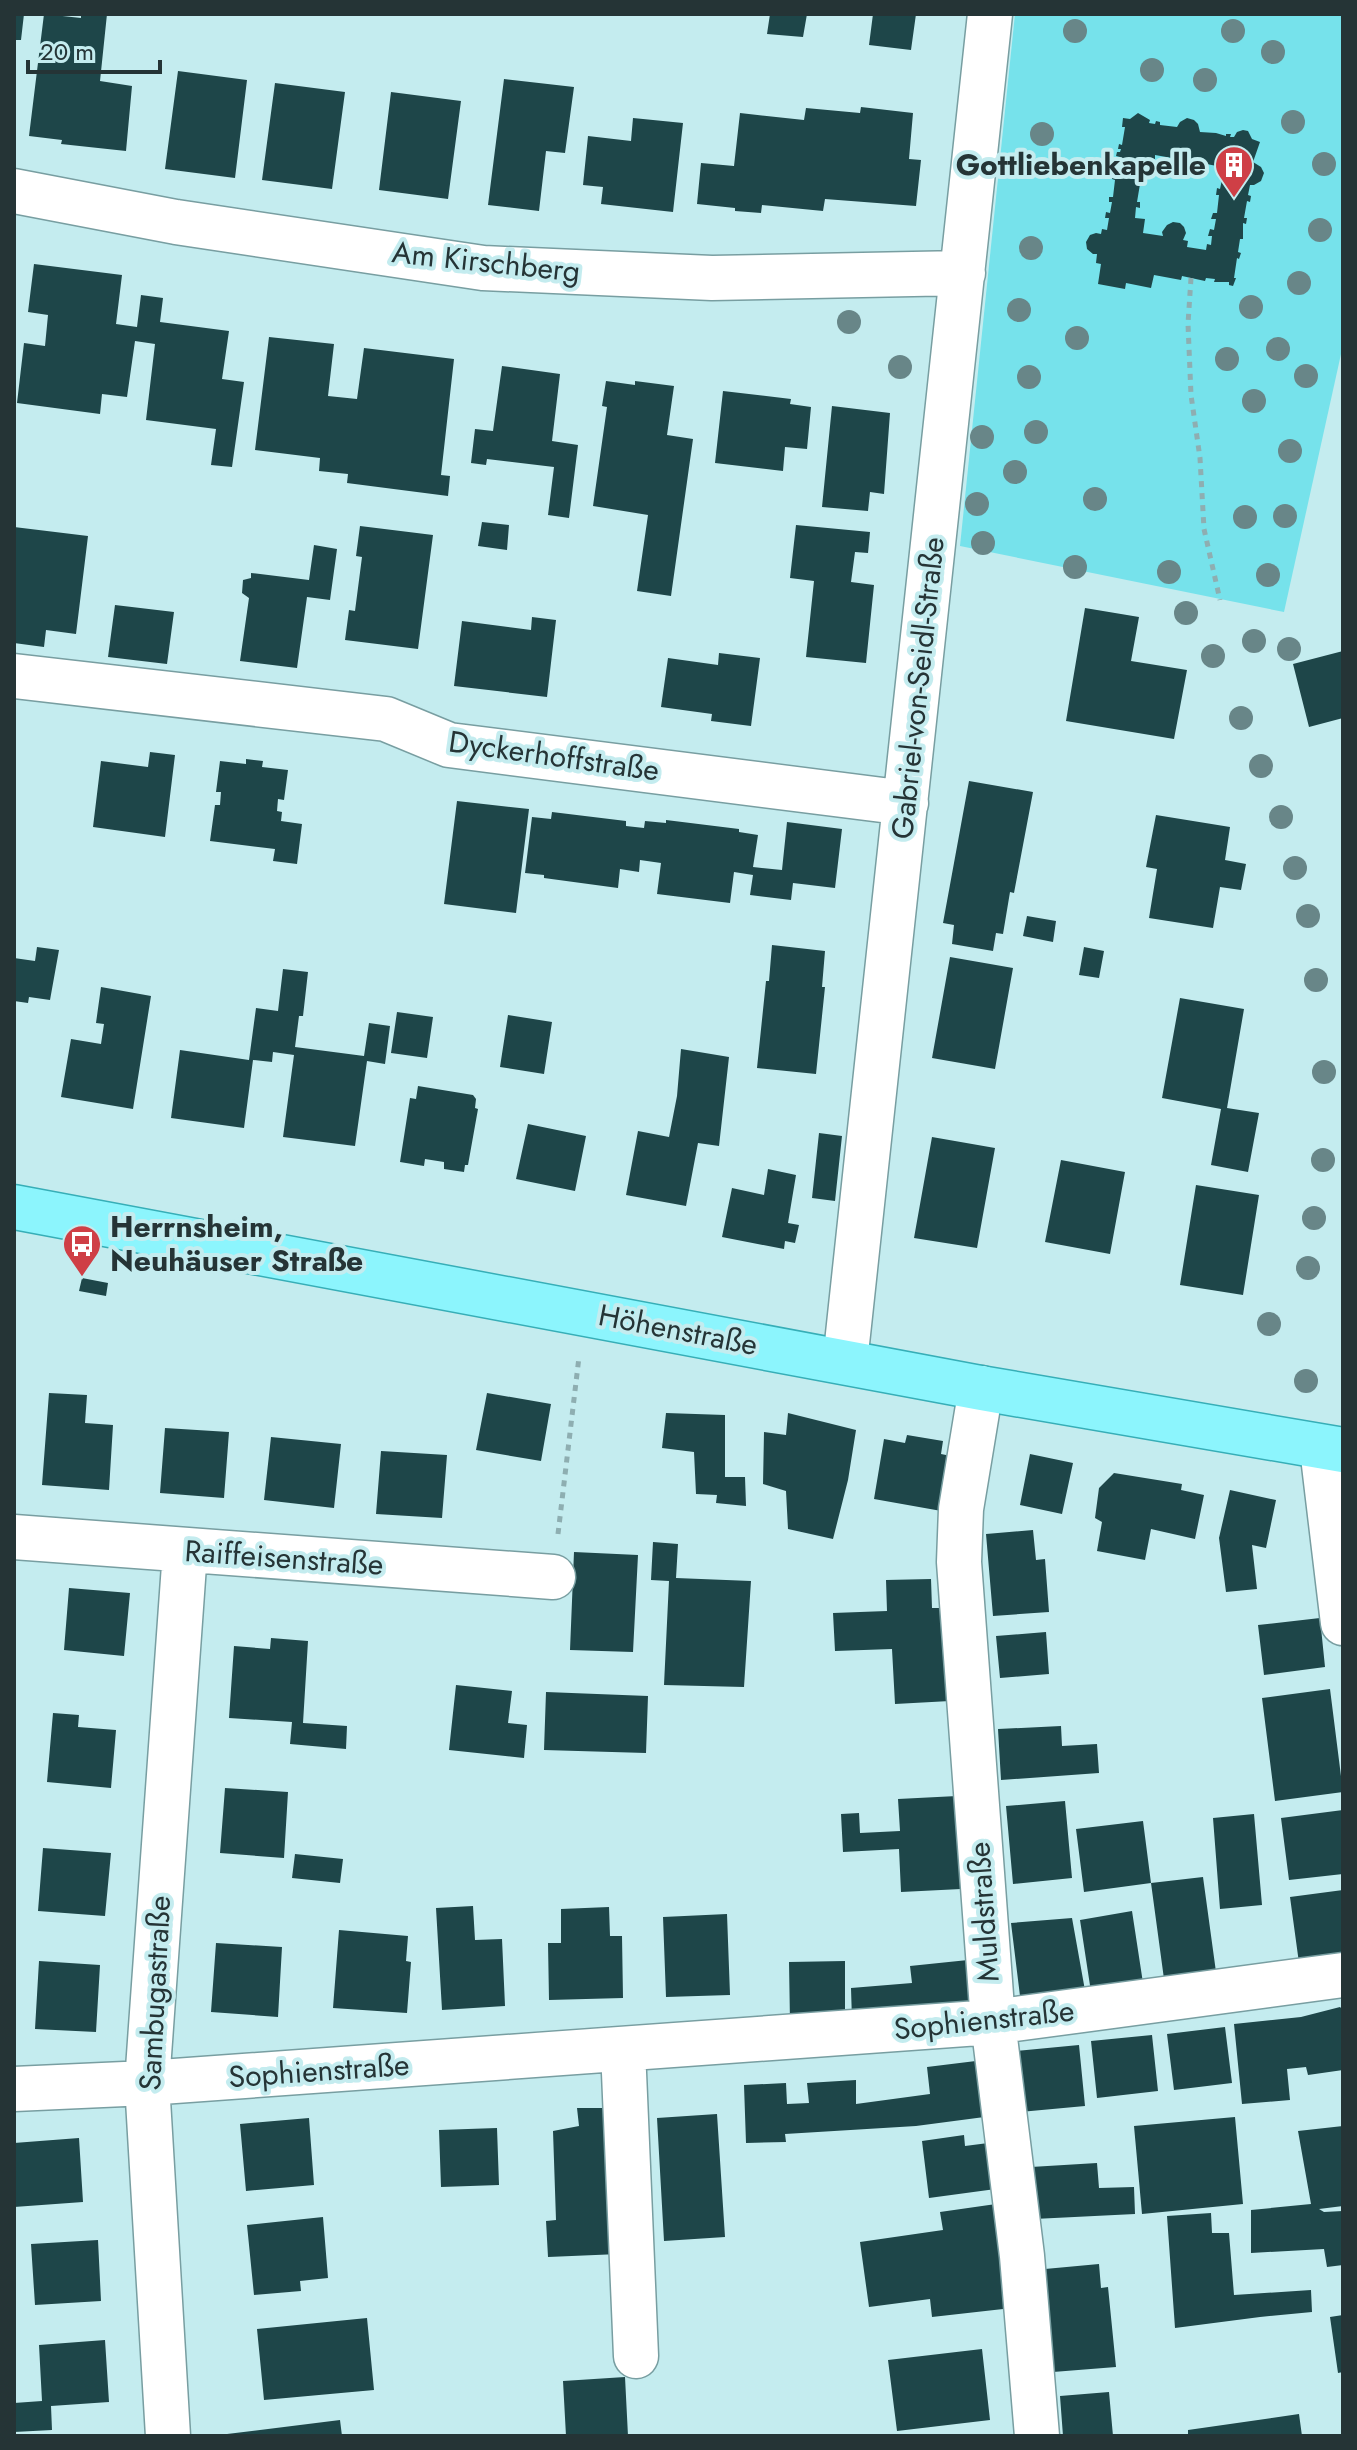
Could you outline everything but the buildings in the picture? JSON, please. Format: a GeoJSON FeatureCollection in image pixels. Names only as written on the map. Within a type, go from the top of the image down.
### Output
{"type":"FeatureCollection","features":[{"type":"Feature","properties":{"kind":"main road","name":"Höhenstraße"},"geometry":{"type":"LineString","coordinates":[[14,1207],[981,1388],[1333,1449]]}},
{"type":"Feature","properties":{"kind":"street","name":"Gabriel-von-Seidl-Straße"},"geometry":{"type":"LineString","coordinates":[[845,1362],[990,14]]}},
{"type":"Feature","properties":{"kind":"street","name":"Am Kirschberg"},"geometry":{"type":"LineString","coordinates":[[14,191],[176,222],[483,268],[712,278],[963,273]]}},
{"type":"Feature","properties":{"kind":"street","name":"Dyckerhoffstraße"},"geometry":{"type":"LineString","coordinates":[[14,676],[386,719],[449,745],[906,803]]}},
{"type":"Feature","properties":{"kind":"street","name":"Muldstraße"},"geometry":{"type":"LineString","coordinates":[[981,1388],[961,1509],[959,1562],[993,2022],[1022,2256],[1037,2436]]}},
{"type":"Feature","properties":{"kind":"street"},"geometry":{"type":"LineString","coordinates":[[1333,1449],[1343,1623]]}},
{"type":"Feature","properties":{"kind":"street","name":"Raiffeisenstraße"},"geometry":{"type":"LineString","coordinates":[[14,1537],[553,1577]]}},
{"type":"Feature","properties":{"kind":"street","name":"Sambugastraße"},"geometry":{"type":"LineString","coordinates":[[168,2436],[147,2083],[185,1551]]}},
{"type":"Feature","properties":{"kind":"street","name":"Sophienstraße"},"geometry":{"type":"LineString","coordinates":[[14,2089],[147,2083],[993,2022],[1343,1975]]}},
{"type":"Feature","properties":{"kind":"street"},"geometry":{"type":"LineString","coordinates":[[623,2049],[636,2356]]}},
{"type":"Feature","properties":{"kind":"path"},"geometry":{"type":"LineString","coordinates":[[1191,278],[1188,324],[1191,395],[1200,458],[1204,529],[1220,600]]}},
{"type":"Feature","properties":{"kind":"path"},"geometry":{"type":"LineString","coordinates":[[553,1577],[584,1313]]}},
{"type":"Feature","properties":{"kind":"shaded area"},"geometry":{"type":"Polygon","coordinates":[[[1015,14],[1343,14],[1343,345],[1284,612],[960,546],[1015,14]]]}},
{"type":"Feature","properties":{"kind":"place","name":"Gottliebenkapelle"},"geometry":{"type":"Point","coordinates":[1234,199]}},
{"type":"Feature","properties":{"kind":"place","name":"Herrnsheim, Neuhäuser Straße"},"geometry":{"type":"Point","coordinates":[82,1278]}}]}
